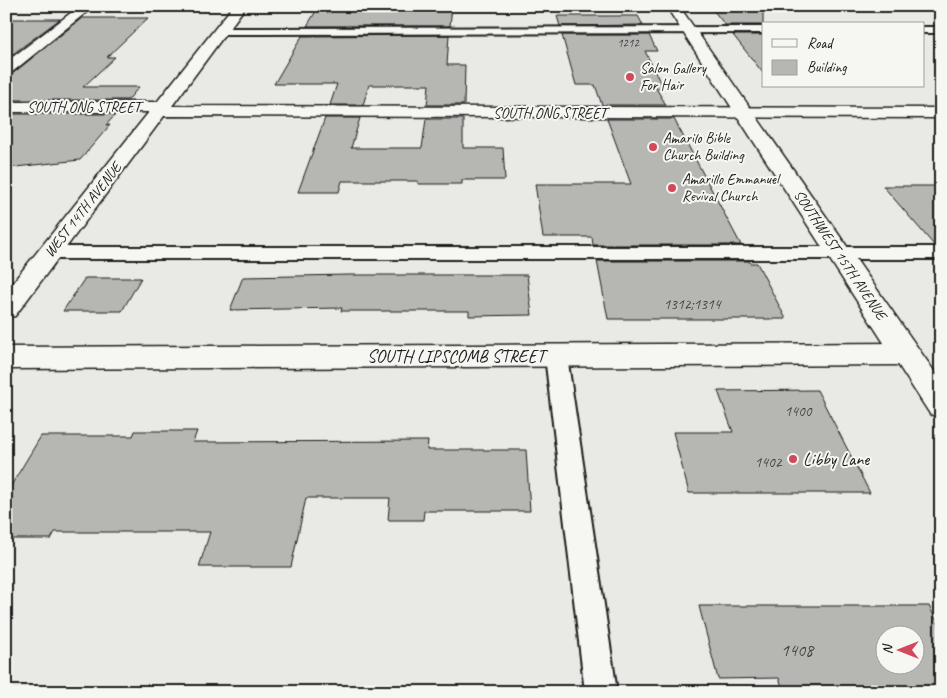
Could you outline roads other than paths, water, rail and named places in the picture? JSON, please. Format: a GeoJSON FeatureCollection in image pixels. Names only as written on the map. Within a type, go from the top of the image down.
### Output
{"type":"FeatureCollection","features":[{"type":"Feature","properties":{"kind":"street"},"geometry":{"type":"LineString","coordinates":[[6,70],[88,6]]}},
{"type":"Feature","properties":{"kind":"street","name":"WEST 14TH AVENUE"},"geometry":{"type":"LineString","coordinates":[[6,309],[240,6]]}},
{"type":"Feature","properties":{"kind":"street","name":"SOUTHWEST 15TH AVENUE"},"geometry":{"type":"LineString","coordinates":[[672,6],[941,405]]}},
{"type":"Feature","properties":{"kind":"street","name":"SOUTH ONG STREET"},"geometry":{"type":"LineString","coordinates":[[6,107],[941,113]]}},
{"type":"Feature","properties":{"kind":"street","name":"SOUTH LIPSCOMB STREET"},"geometry":{"type":"LineString","coordinates":[[6,358],[906,354]]}},
{"type":"Feature","properties":{"kind":"lane"},"geometry":{"type":"LineString","coordinates":[[221,31],[762,30]]}},
{"type":"Feature","properties":{"kind":"lane"},"geometry":{"type":"LineString","coordinates":[[924,30],[941,30]]}},
{"type":"Feature","properties":{"kind":"lane"},"geometry":{"type":"LineString","coordinates":[[50,253],[941,252]]}},
{"type":"Feature","properties":{"kind":"lane"},"geometry":{"type":"LineString","coordinates":[[556,356],[601,692]]}},
{"type":"Feature","properties":{"kind":"place","name":"Salon Gallery For Hair"},"geometry":{"type":"Point","coordinates":[630,77]}},
{"type":"Feature","properties":{"kind":"place","name":"Amarilo Bible Church Building"},"geometry":{"type":"Point","coordinates":[653,147]}},
{"type":"Feature","properties":{"kind":"place","name":"Amarillo Emmanuel Revival Church"},"geometry":{"type":"Point","coordinates":[672,188]}},
{"type":"Feature","properties":{"kind":"place","name":"Libby Lane"},"geometry":{"type":"Point","coordinates":[793,459]}}]}
